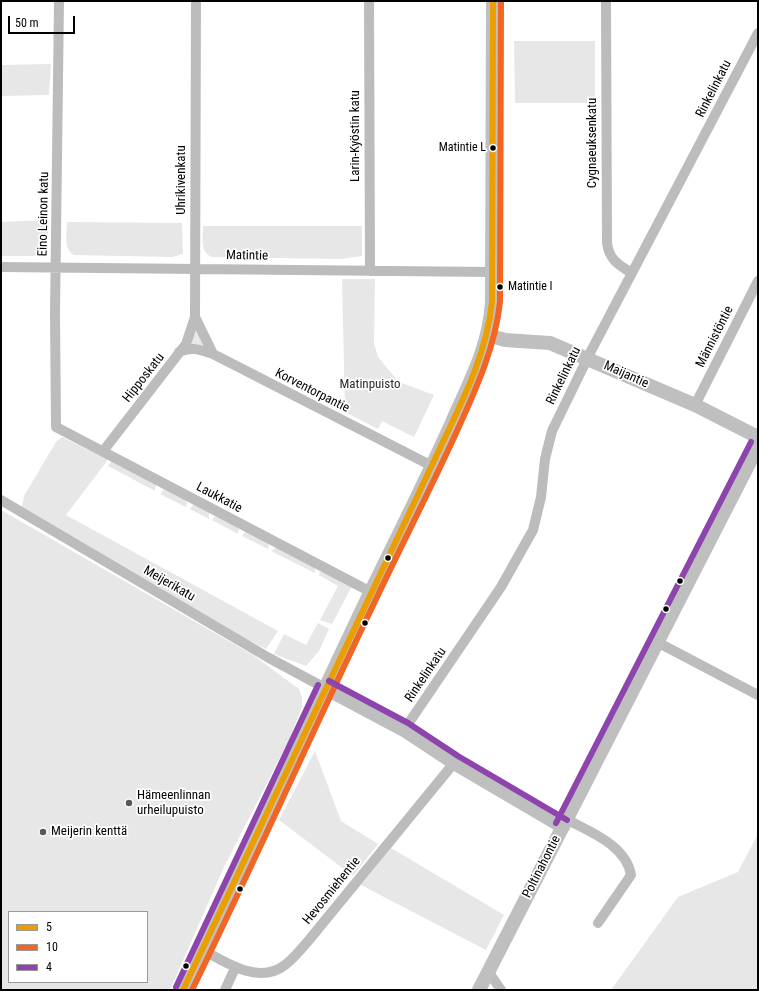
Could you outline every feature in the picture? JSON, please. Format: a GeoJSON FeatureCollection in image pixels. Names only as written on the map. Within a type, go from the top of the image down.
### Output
{"type":"FeatureCollection","features":[{"type":"Feature","properties":{"kind":"main road"},"geometry":{"type":"LineString","coordinates":[[183,990],[325,688],[432,466],[483,352],[490,323],[492,272],[493,1]]}},
{"type":"Feature","properties":{"kind":"main road","name":"Maijantie"},"geometry":{"type":"LineString","coordinates":[[488,335],[505,340],[550,343],[695,405],[758,437]]}},
{"type":"Feature","properties":{"kind":"main road","name":"Poltinahontie"},"geometry":{"type":"LineString","coordinates":[[479,990],[758,446]]}},
{"type":"Feature","properties":{"kind":"main road"},"geometry":{"type":"LineString","coordinates":[[325,688],[404,730],[454,763],[564,823]]}},
{"type":"Feature","properties":{"kind":"street","name":"Eino Leinon katu"},"geometry":{"type":"LineString","coordinates":[[56,426],[56,268],[60,1]]}},
{"type":"Feature","properties":{"kind":"street","name":"Uhrikivenkatu"},"geometry":{"type":"LineString","coordinates":[[196,1],[195,317],[213,354]]}},
{"type":"Feature","properties":{"kind":"street","name":"Larin-Kyöstin katu"},"geometry":{"type":"LineString","coordinates":[[369,1],[370,271]]}},
{"type":"Feature","properties":{"kind":"street","name":"Cygnaeuksenkatu"},"geometry":{"type":"LineString","coordinates":[[606,1],[606,242],[608,254],[616,263],[632,273]]}},
{"type":"Feature","properties":{"kind":"street","name":"Rinkelinkatu"},"geometry":{"type":"LineString","coordinates":[[404,730],[501,587],[533,530],[540,497],[545,459],[552,431],[588,358],[758,33]]}},
{"type":"Feature","properties":{"kind":"street","name":"Matintie"},"geometry":{"type":"LineString","coordinates":[[1,267],[492,272]]}},
{"type":"Feature","properties":{"kind":"street","name":"Männistöntie"},"geometry":{"type":"LineString","coordinates":[[695,405],[758,281]]}},
{"type":"Feature","properties":{"kind":"street","name":"Hipposkatu"},"geometry":{"type":"LineString","coordinates":[[104,450],[186,344],[195,317]]}},
{"type":"Feature","properties":{"kind":"street","name":"Korventorpantie"},"geometry":{"type":"LineString","coordinates":[[179,352],[187,348],[198,349],[213,354],[432,466]]}},
{"type":"Feature","properties":{"kind":"street","name":"Laukkatie"},"geometry":{"type":"LineString","coordinates":[[56,426],[371,592]]}},
{"type":"Feature","properties":{"kind":"street","name":"Meijerikatu"},"geometry":{"type":"LineString","coordinates":[[1,500],[275,661],[325,688]]}},
{"type":"Feature","properties":{"kind":"street"},"geometry":{"type":"LineString","coordinates":[[657,642],[758,695]]}},
{"type":"Feature","properties":{"kind":"street","name":"Hevosmiehentie"},"geometry":{"type":"LineString","coordinates":[[203,950],[235,968],[263,972],[274,971],[285,964],[309,940],[454,763]]}},
{"type":"Feature","properties":{"kind":"street"},"geometry":{"type":"LineString","coordinates":[[564,823],[602,838],[614,847],[630,866],[631,875],[598,922]]}},
{"type":"Feature","properties":{"kind":"street"},"geometry":{"type":"LineString","coordinates":[[224,990],[235,968]]}},
{"type":"Feature","properties":{"kind":"street"},"geometry":{"type":"LineString","coordinates":[[488,971],[501,990]]}},
{"type":"Feature","properties":{"kind":"green space"},"geometry":{"type":"Polygon","coordinates":[[[514,41],[595,41],[595,103],[515,103],[514,41]]]}},
{"type":"Feature","properties":{"kind":"green space"},"geometry":{"type":"Polygon","coordinates":[[[51,64],[49,95],[1,96],[1,65],[51,64]]]}},
{"type":"Feature","properties":{"kind":"green space"},"geometry":{"type":"Polygon","coordinates":[[[49,220],[46,256],[1,256],[1,222],[49,220]]]}},
{"type":"Feature","properties":{"kind":"green space"},"geometry":{"type":"Polygon","coordinates":[[[67,222],[182,223],[183,254],[172,257],[74,255],[68,249],[67,245],[67,222]]]}},
{"type":"Feature","properties":{"kind":"green space"},"geometry":{"type":"Polygon","coordinates":[[[203,226],[362,226],[362,256],[340,259],[212,257],[205,252],[203,248],[203,226]]]}},
{"type":"Feature","properties":{"kind":"green space","name":"Matinpuisto"},"geometry":{"type":"Polygon","coordinates":[[[342,279],[375,279],[374,343],[378,357],[399,382],[434,395],[414,437],[382,421],[378,429],[345,412],[342,279]]]}},
{"type":"Feature","properties":{"kind":"green space"},"geometry":{"type":"Polygon","coordinates":[[[196,328],[204,346],[192,344],[191,342],[196,328]]]}},
{"type":"Feature","properties":{"kind":"green space"},"geometry":{"type":"Polygon","coordinates":[[[62,437],[107,459],[66,515],[278,631],[266,649],[238,635],[22,507],[24,496],[56,442],[62,437]]]}},
{"type":"Feature","properties":{"kind":"green space"},"geometry":{"type":"Polygon","coordinates":[[[112,461],[156,484],[155,491],[108,466],[112,461]]]}},
{"type":"Feature","properties":{"kind":"green space"},"geometry":{"type":"Polygon","coordinates":[[[164,489],[186,500],[186,507],[160,494],[164,489]]]}},
{"type":"Feature","properties":{"kind":"green space"},"geometry":{"type":"Polygon","coordinates":[[[194,504],[209,512],[209,519],[190,509],[194,504]]]}},
{"type":"Feature","properties":{"kind":"green space","name":"Hämeenlinnan urheilupuisto"},"geometry":{"type":"Polygon","coordinates":[[[1,510],[253,655],[299,689],[302,698],[302,707],[289,740],[224,867],[170,990],[1,990],[1,510]]]}},
{"type":"Feature","properties":{"kind":"green space"},"geometry":{"type":"Polygon","coordinates":[[[214,517],[217,517],[239,528],[238,534],[212,520],[214,517]]]}},
{"type":"Feature","properties":{"kind":"green space"},"geometry":{"type":"Polygon","coordinates":[[[245,532],[269,543],[268,549],[242,536],[245,532]]]}},
{"type":"Feature","properties":{"kind":"green space"},"geometry":{"type":"Polygon","coordinates":[[[277,547],[315,566],[315,573],[271,551],[277,547]]]}},
{"type":"Feature","properties":{"kind":"green space"},"geometry":{"type":"Polygon","coordinates":[[[324,571],[351,584],[351,588],[332,624],[320,620],[338,586],[319,575],[320,572],[324,571]]]}},
{"type":"Feature","properties":{"kind":"green space"},"geometry":{"type":"Polygon","coordinates":[[[318,623],[329,629],[319,651],[306,666],[274,654],[284,634],[306,645],[318,623]]]}},
{"type":"Feature","properties":{"kind":"green space"},"geometry":{"type":"Polygon","coordinates":[[[315,751],[341,821],[378,844],[353,876],[279,820],[315,751]]]}},
{"type":"Feature","properties":{"kind":"green space"},"geometry":{"type":"Polygon","coordinates":[[[758,834],[758,990],[611,990],[678,897],[738,872],[758,834]]]}},
{"type":"Feature","properties":{"kind":"green space"},"geometry":{"type":"Polygon","coordinates":[[[391,848],[504,915],[486,950],[361,885],[391,848]]]}},
{"type":"Feature","properties":{"kind":"transit line","name":"5"},"geometry":{"type":"LineString","coordinates":[[183,990],[461,404],[484,344],[492,302],[493,1]]}},
{"type":"Feature","properties":{"kind":"transit line","name":"10"},"geometry":{"type":"LineString","coordinates":[[192,990],[447,452],[478,384],[494,336],[500,302],[501,1]]}},
{"type":"Feature","properties":{"kind":"transit line","name":"4"},"geometry":{"type":"LineString","coordinates":[[556,823],[751,442]]}},
{"type":"Feature","properties":{"kind":"transit line","name":"4"},"geometry":{"type":"LineString","coordinates":[[329,681],[408,723],[458,756],[567,820]]}},
{"type":"Feature","properties":{"kind":"transit line","name":"4"},"geometry":{"type":"LineString","coordinates":[[176,987],[318,685]]}},
{"type":"Feature","properties":{"kind":"place","name":"Matintie L"},"geometry":{"type":"Point","coordinates":[493,148]}},
{"type":"Feature","properties":{"kind":"place","name":"Matintie I"},"geometry":{"type":"Point","coordinates":[500,287]}},
{"type":"Feature","properties":{"kind":"place","name":"Hämeenlinnan urheilupuisto"},"geometry":{"type":"Point","coordinates":[129,803]}},
{"type":"Feature","properties":{"kind":"place","name":"Meijerin kenttä"},"geometry":{"type":"Point","coordinates":[43,832]}}]}
